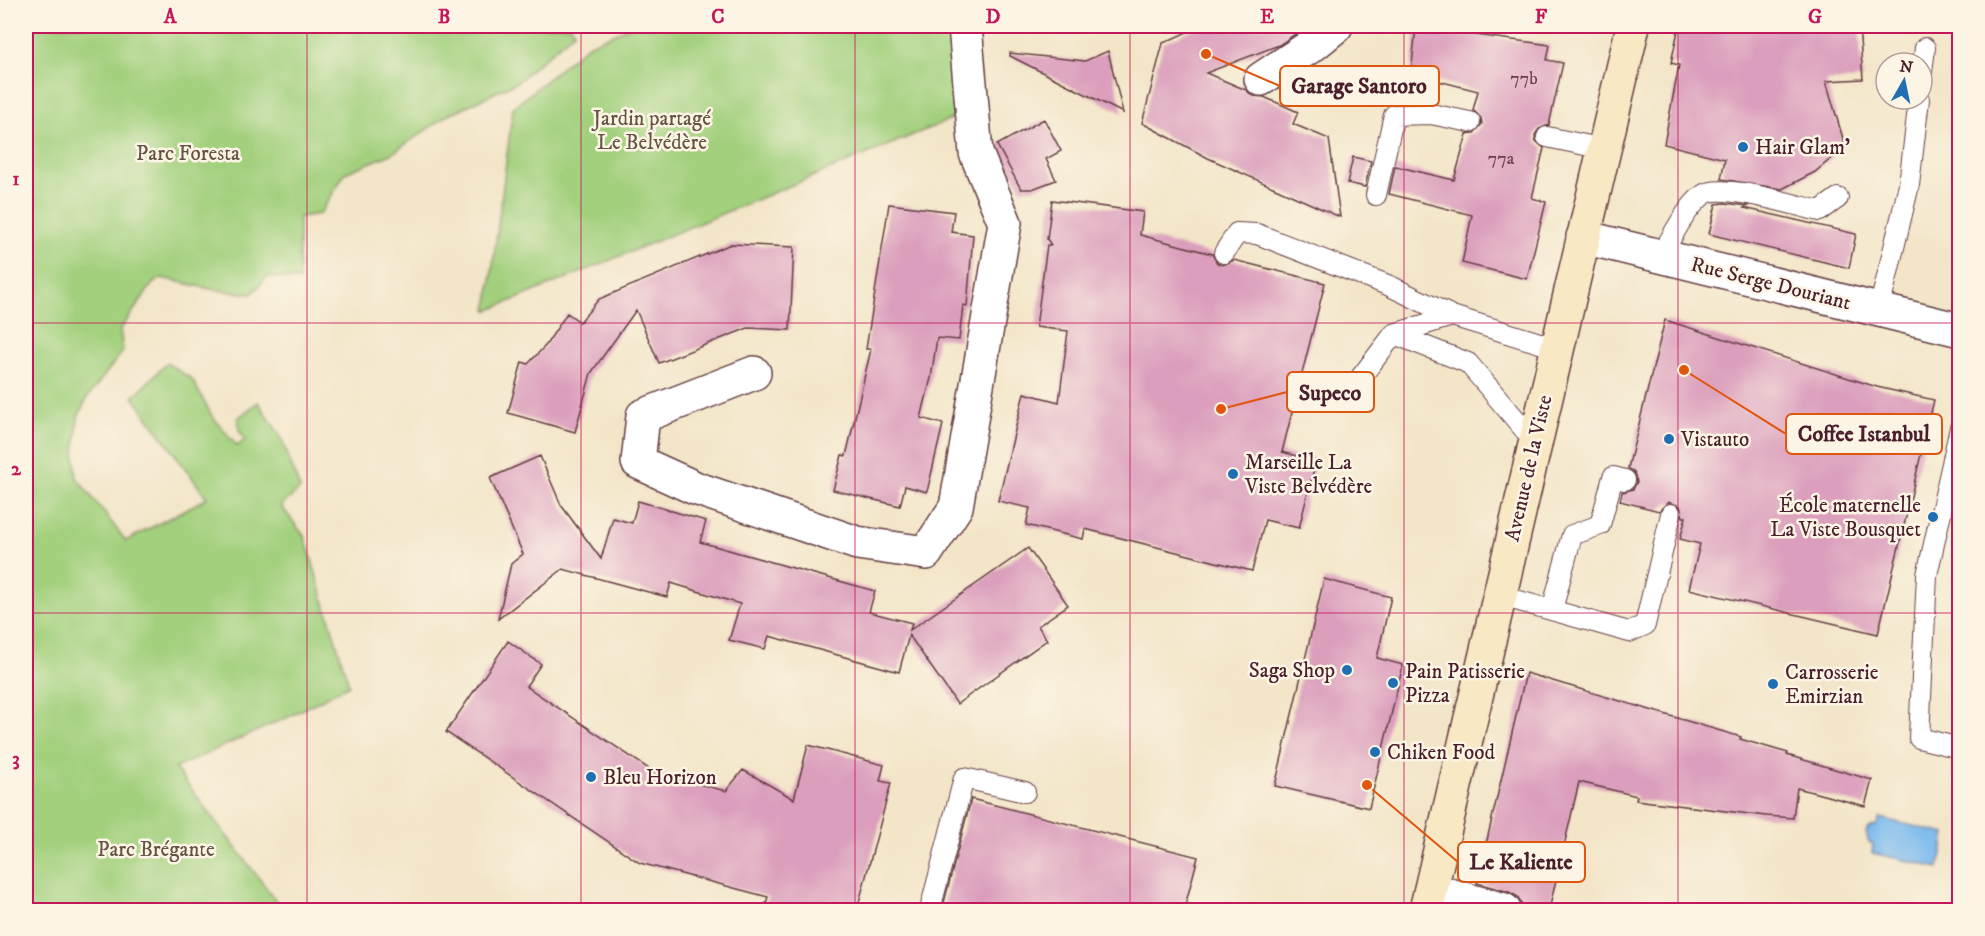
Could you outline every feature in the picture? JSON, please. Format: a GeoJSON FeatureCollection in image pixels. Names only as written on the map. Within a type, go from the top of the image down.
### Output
{"type":"FeatureCollection","features":[{"type":"Feature","properties":{"kind":"street"},"geometry":{"type":"LineString","coordinates":[[754,373],[643,416],[638,462],[694,488],[858,543],[926,553],[956,507],[1005,223],[976,153],[964,26]]}},
{"type":"Feature","properties":{"kind":"street"},"geometry":{"type":"LineString","coordinates":[[1261,79],[1314,44],[1336,26]]}},
{"type":"Feature","properties":{"kind":"street","name":"Avenue de la Viste"},"geometry":{"type":"LineString","coordinates":[[1428,900],[1633,26]]}},
{"type":"Feature","properties":{"kind":"street","name":"Rue Serge Douriant"},"geometry":{"type":"LineString","coordinates":[[1583,237],[1959,330]]}},
{"type":"Feature","properties":{"kind":"street"},"geometry":{"type":"LineString","coordinates":[[1428,900],[1499,910]]}},
{"type":"Feature","properties":{"kind":"lane"},"geometry":{"type":"LineString","coordinates":[[1879,309],[1909,184],[1918,111]]}},
{"type":"Feature","properties":{"kind":"lane"},"geometry":{"type":"LineString","coordinates":[[1376,195],[1394,116],[1431,114],[1470,122]]}},
{"type":"Feature","properties":{"kind":"lane"},"geometry":{"type":"LineString","coordinates":[[1547,137],[1604,149]]}},
{"type":"Feature","properties":{"kind":"lane"},"geometry":{"type":"LineString","coordinates":[[1660,255],[1692,206],[1705,193],[1727,191],[1820,211],[1839,198]]}},
{"type":"Feature","properties":{"kind":"lane"},"geometry":{"type":"LineString","coordinates":[[1224,253],[1237,233],[1257,234],[1390,286],[1452,316],[1556,348]]}},
{"type":"Feature","properties":{"kind":"lane"},"geometry":{"type":"LineString","coordinates":[[1351,390],[1394,334],[1452,316]]}},
{"type":"Feature","properties":{"kind":"lane"},"geometry":{"type":"LineString","coordinates":[[1394,334],[1467,363],[1534,441]]}},
{"type":"Feature","properties":{"kind":"lane"},"geometry":{"type":"LineString","coordinates":[[1959,428],[1928,575],[1919,738],[1959,748]]}},
{"type":"Feature","properties":{"kind":"lane"},"geometry":{"type":"LineString","coordinates":[[1552,610],[1572,535],[1600,525],[1612,477],[1625,480]]}},
{"type":"Feature","properties":{"kind":"lane"},"geometry":{"type":"LineString","coordinates":[[1498,595],[1629,632],[1645,625],[1671,514]]}},
{"type":"Feature","properties":{"kind":"lane"},"geometry":{"type":"LineString","coordinates":[[930,910],[964,778],[1025,792]]}},
{"type":"Feature","properties":{"kind":"green space","name":"Parc Foresta"},"geometry":{"type":"Polygon","coordinates":[[[26,26],[572,26],[574,32],[517,82],[448,115],[391,154],[345,173],[320,214],[299,217],[299,280],[267,277],[252,294],[215,290],[162,278],[153,283],[120,330],[123,351],[87,398],[78,417],[75,455],[77,478],[126,541],[207,498],[133,397],[167,363],[192,379],[212,416],[237,446],[245,440],[239,430],[238,418],[258,402],[281,437],[300,489],[281,506],[305,537],[349,685],[288,717],[175,768],[283,910],[26,910],[26,26]]]}},
{"type":"Feature","properties":{"kind":"green space","name":"Jardin partagé Le Belvédère"},"geometry":{"type":"Polygon","coordinates":[[[632,26],[951,26],[959,116],[487,311],[513,108],[588,45],[632,26]]]}},
{"type":"Feature","properties":{"kind":"water"},"geometry":{"type":"Polygon","coordinates":[[[1880,818],[1946,834],[1939,868],[1872,853],[1873,844],[1869,842],[1866,833],[1868,828],[1877,825],[1880,818]]]}},
{"type":"Feature","properties":{"kind":"building"},"geometry":{"type":"Polygon","coordinates":[[[1200,26],[1307,26],[1279,45],[1206,73],[1246,90],[1253,96],[1264,97],[1298,112],[1293,124],[1329,139],[1340,217],[1208,158],[1142,123],[1163,43],[1200,26]]]}},
{"type":"Feature","properties":{"kind":"building"},"geometry":{"type":"Polygon","coordinates":[[[1679,26],[1859,26],[1863,79],[1826,81],[1844,142],[1839,152],[1815,172],[1782,189],[1721,179],[1725,159],[1664,144],[1679,65],[1671,63],[1679,26]]]}},
{"type":"Feature","properties":{"kind":"building"},"geometry":{"type":"Polygon","coordinates":[[[1416,27],[1550,45],[1547,60],[1563,63],[1549,125],[1539,129],[1535,135],[1536,141],[1544,148],[1532,198],[1546,202],[1527,279],[1462,263],[1472,215],[1389,194],[1395,166],[1454,180],[1467,134],[1474,133],[1482,124],[1481,118],[1473,110],[1478,91],[1411,74],[1416,27]]]}},
{"type":"Feature","properties":{"kind":"building"},"geometry":{"type":"Polygon","coordinates":[[[1108,51],[1123,113],[1010,56],[1010,53],[1085,61],[1108,51]]]}},
{"type":"Feature","properties":{"kind":"building"},"geometry":{"type":"Polygon","coordinates":[[[1044,119],[1061,151],[1046,159],[1056,180],[1032,189],[1021,189],[997,145],[1044,119]]]}},
{"type":"Feature","properties":{"kind":"building"},"geometry":{"type":"Polygon","coordinates":[[[1353,157],[1371,161],[1365,187],[1347,183],[1353,157]]]}},
{"type":"Feature","properties":{"kind":"building"},"geometry":{"type":"Polygon","coordinates":[[[1052,200],[1143,212],[1140,235],[1212,254],[1217,263],[1223,265],[1234,260],[1325,283],[1282,452],[1316,461],[1299,528],[1265,520],[1252,571],[1085,529],[1083,539],[1026,525],[1030,508],[998,501],[1024,393],[1059,402],[1068,331],[1036,327],[1047,245],[1051,245],[1047,239],[1052,200]]]}},
{"type":"Feature","properties":{"kind":"building"},"geometry":{"type":"Polygon","coordinates":[[[889,204],[954,212],[951,232],[973,235],[967,306],[963,305],[959,340],[937,338],[931,378],[921,418],[943,424],[927,492],[905,486],[900,506],[833,490],[842,455],[846,456],[871,349],[866,349],[889,204]]]}},
{"type":"Feature","properties":{"kind":"building"},"geometry":{"type":"Polygon","coordinates":[[[1716,204],[1748,206],[1744,208],[1856,234],[1849,268],[1709,234],[1716,204]]]}},
{"type":"Feature","properties":{"kind":"building"},"geometry":{"type":"Polygon","coordinates":[[[731,244],[794,247],[790,330],[748,328],[659,363],[636,310],[591,373],[575,432],[508,413],[522,362],[528,364],[546,345],[567,313],[580,322],[599,299],[731,244]]]}},
{"type":"Feature","properties":{"kind":"building"},"geometry":{"type":"Polygon","coordinates":[[[1665,320],[1877,387],[1934,400],[1878,634],[1689,589],[1700,544],[1680,539],[1686,517],[1683,517],[1680,506],[1668,502],[1659,511],[1620,501],[1622,492],[1633,489],[1637,482],[1634,472],[1628,468],[1665,320]]]}},
{"type":"Feature","properties":{"kind":"building"},"geometry":{"type":"Polygon","coordinates":[[[540,456],[561,505],[601,559],[613,518],[632,523],[638,501],[706,521],[700,542],[875,591],[869,612],[912,623],[910,630],[1028,548],[1068,605],[1038,626],[1047,640],[957,704],[909,635],[899,672],[769,636],[765,649],[729,640],[740,604],[671,583],[667,597],[563,569],[498,619],[511,564],[523,554],[490,478],[540,456]]]}},
{"type":"Feature","properties":{"kind":"building"},"geometry":{"type":"Polygon","coordinates":[[[1324,579],[1391,597],[1377,658],[1403,665],[1369,808],[1275,786],[1324,579]]]}},
{"type":"Feature","properties":{"kind":"building","name":"Bleu Horizon"},"geometry":{"type":"Polygon","coordinates":[[[508,641],[541,664],[526,686],[655,773],[726,791],[743,770],[794,799],[808,745],[884,765],[880,781],[891,783],[857,910],[764,910],[768,897],[640,863],[446,732],[508,641]]]}},
{"type":"Feature","properties":{"kind":"building"},"geometry":{"type":"Polygon","coordinates":[[[1526,673],[1741,737],[1740,739],[1788,753],[1787,755],[1872,780],[1865,806],[1797,788],[1793,818],[1766,816],[1636,800],[1637,796],[1579,782],[1549,910],[1522,906],[1518,897],[1509,892],[1477,883],[1526,673]]]}},
{"type":"Feature","properties":{"kind":"building"},"geometry":{"type":"Polygon","coordinates":[[[971,799],[1198,857],[1184,910],[942,910],[971,799]]]}},
{"type":"Feature","properties":{"kind":"place","name":"Garage Santoro"},"geometry":{"type":"Point","coordinates":[1206,54]}},
{"type":"Feature","properties":{"kind":"place","name":"Hair Glam'"},"geometry":{"type":"Point","coordinates":[1743,147]}},
{"type":"Feature","properties":{"kind":"place","name":"Coffee Istanbul"},"geometry":{"type":"Point","coordinates":[1684,370]}},
{"type":"Feature","properties":{"kind":"place","name":"Supeco"},"geometry":{"type":"Point","coordinates":[1221,409]}},
{"type":"Feature","properties":{"kind":"place","name":"Vistauto"},"geometry":{"type":"Point","coordinates":[1669,439]}},
{"type":"Feature","properties":{"kind":"place","name":"Marseille La Viste Belvédère"},"geometry":{"type":"Point","coordinates":[1233,474]}},
{"type":"Feature","properties":{"kind":"place","name":"École maternelle La Viste Bousquet"},"geometry":{"type":"Point","coordinates":[1933,517]}},
{"type":"Feature","properties":{"kind":"place","name":"Saga Shop"},"geometry":{"type":"Point","coordinates":[1347,670]}},
{"type":"Feature","properties":{"kind":"place","name":"Pain Patisserie Pizza"},"geometry":{"type":"Point","coordinates":[1393,683]}},
{"type":"Feature","properties":{"kind":"place","name":"Carrosserie Emirzian"},"geometry":{"type":"Point","coordinates":[1773,684]}},
{"type":"Feature","properties":{"kind":"place","name":"Chiken Food"},"geometry":{"type":"Point","coordinates":[1375,752]}},
{"type":"Feature","properties":{"kind":"place","name":"Bleu Horizon"},"geometry":{"type":"Point","coordinates":[591,777]}},
{"type":"Feature","properties":{"kind":"place","name":"Le Kaliente"},"geometry":{"type":"Point","coordinates":[1367,785]}},
{"type":"Feature","properties":{"kind":"park label","name":"Parc Brégante"},"geometry":{"type":"Point","coordinates":[156,849]}}]}
